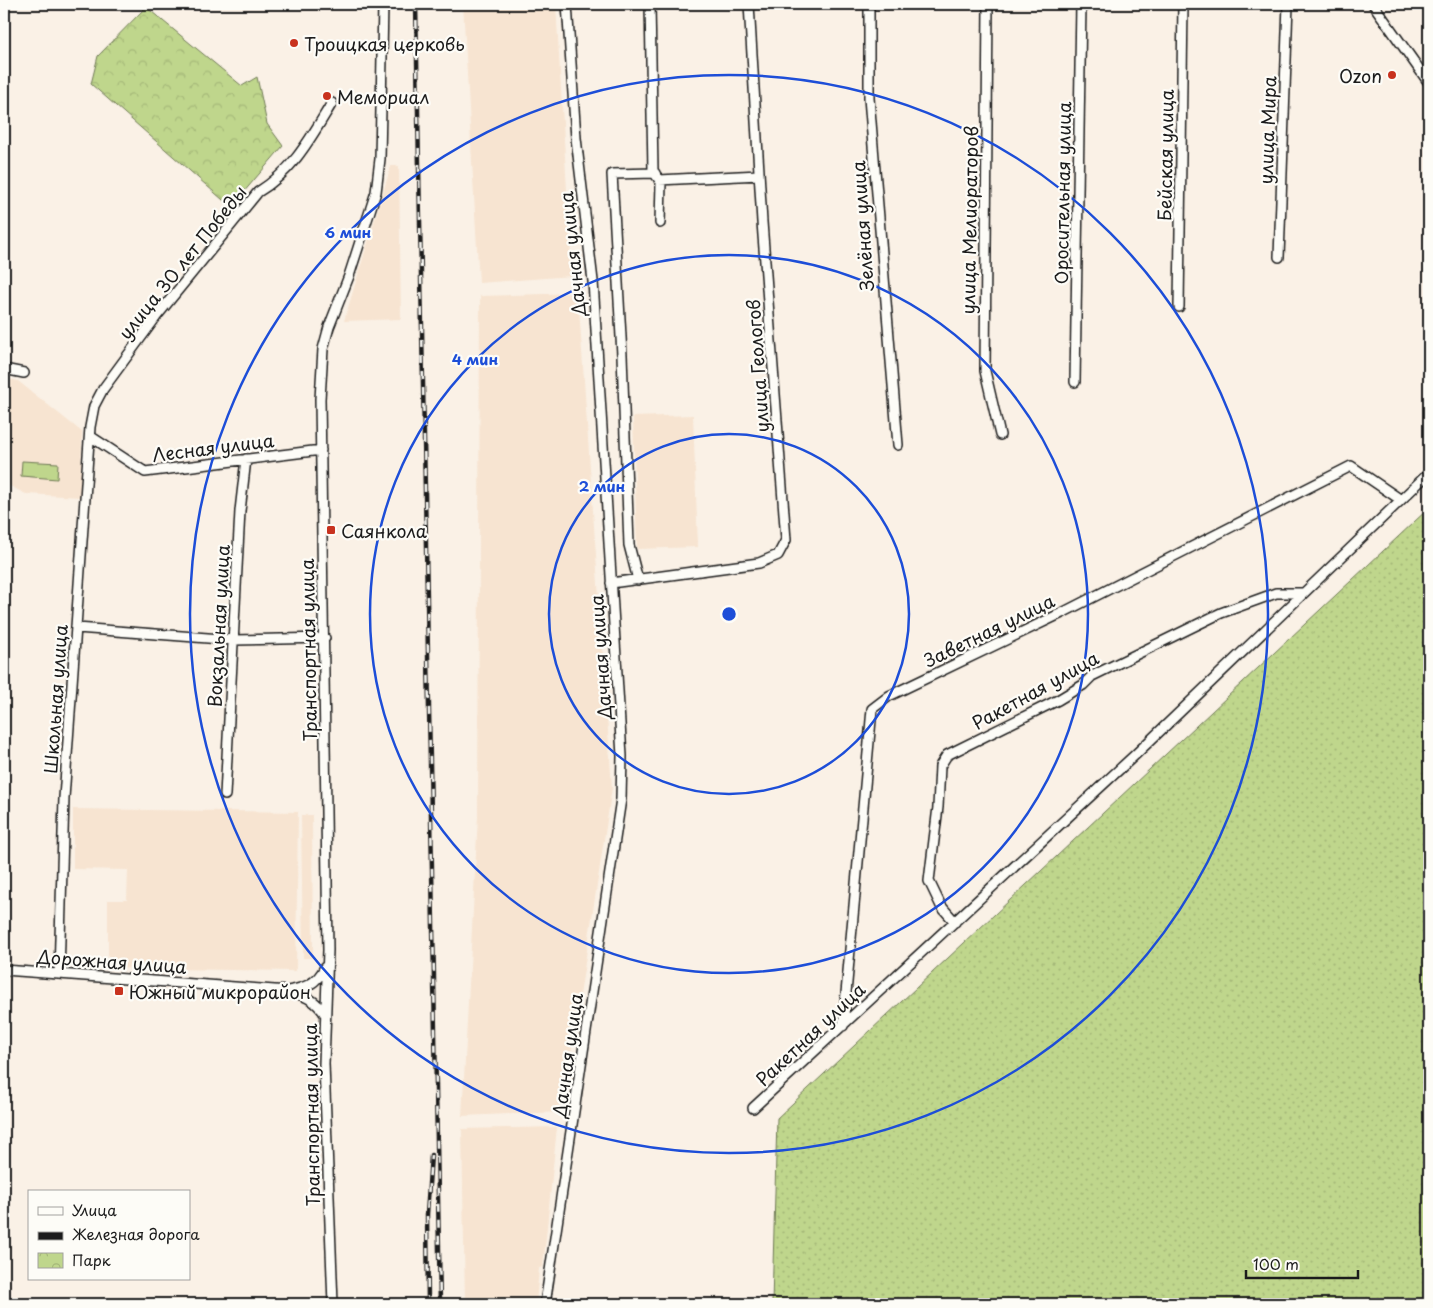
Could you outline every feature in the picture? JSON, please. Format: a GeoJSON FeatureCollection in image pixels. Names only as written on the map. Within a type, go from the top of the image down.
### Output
{"type":"FeatureCollection","features":[{"type":"Feature","properties":{"kind":"street","name":"Транспортная улица"},"geometry":{"type":"LineString","coordinates":[[333,1304],[324,1064],[328,950],[325,638],[320,399],[323,349],[329,327],[352,270],[376,192],[380,159],[383,4]]}},
{"type":"Feature","properties":{"kind":"street","name":"Дачная улица"},"geometry":{"type":"LineString","coordinates":[[545,1304],[621,799],[622,756],[593,280],[576,138],[567,4]]}},
{"type":"Feature","properties":{"kind":"street"},"geometry":{"type":"LineString","coordinates":[[650,4],[660,224]]}},
{"type":"Feature","properties":{"kind":"street","name":"улица Геологов"},"geometry":{"type":"LineString","coordinates":[[611,584],[758,563],[778,555],[786,540],[759,175],[749,4]]}},
{"type":"Feature","properties":{"kind":"street","name":"Зелёная улица"},"geometry":{"type":"LineString","coordinates":[[869,4],[868,98],[898,445]]}},
{"type":"Feature","properties":{"kind":"street","name":"улица Мелиораторов"},"geometry":{"type":"LineString","coordinates":[[988,4],[985,363],[1000,435]]}},
{"type":"Feature","properties":{"kind":"street","name":"Оросительная улица"},"geometry":{"type":"LineString","coordinates":[[1075,382],[1082,4]]}},
{"type":"Feature","properties":{"kind":"street","name":"Бейская улица"},"geometry":{"type":"LineString","coordinates":[[1179,307],[1183,4]]}},
{"type":"Feature","properties":{"kind":"street","name":"улица Мира"},"geometry":{"type":"LineString","coordinates":[[1279,257],[1288,4]]}},
{"type":"Feature","properties":{"kind":"street"},"geometry":{"type":"LineString","coordinates":[[1373,4],[1429,83]]}},
{"type":"Feature","properties":{"kind":"street","name":"улица 30 лет Победы"},"geometry":{"type":"LineString","coordinates":[[90,431],[94,406],[103,389],[156,317],[258,192],[277,180],[302,152],[332,103]]}},
{"type":"Feature","properties":{"kind":"street"},"geometry":{"type":"LineString","coordinates":[[638,580],[629,545],[622,355],[612,174],[657,177],[759,175]]}},
{"type":"Feature","properties":{"kind":"street"},"geometry":{"type":"LineString","coordinates":[[4,369],[24,373]]}},
{"type":"Feature","properties":{"kind":"street","name":"Лесная улица"},"geometry":{"type":"LineString","coordinates":[[90,431],[145,472],[321,450]]}},
{"type":"Feature","properties":{"kind":"street","name":"Школьная улица"},"geometry":{"type":"LineString","coordinates":[[59,974],[64,798],[90,431]]}},
{"type":"Feature","properties":{"kind":"street","name":"Вокзальная улица"},"geometry":{"type":"LineString","coordinates":[[225,795],[240,511],[246,459]]}},
{"type":"Feature","properties":{"kind":"street","name":"Заветная улица"},"geometry":{"type":"LineString","coordinates":[[843,1026],[872,709],[889,696],[1072,608],[1180,551],[1351,466],[1400,500]]}},
{"type":"Feature","properties":{"kind":"street","name":"Ракетная улица"},"geometry":{"type":"LineString","coordinates":[[753,1108],[1136,754],[1429,473]]}},
{"type":"Feature","properties":{"kind":"street","name":"Ракетная улица"},"geometry":{"type":"LineString","coordinates":[[955,922],[941,906],[929,881],[938,807],[940,766],[947,755],[1058,700],[1083,685],[1092,676],[1221,613],[1276,593],[1304,593]]}},
{"type":"Feature","properties":{"kind":"street"},"geometry":{"type":"LineString","coordinates":[[77,628],[234,640],[325,638]]}},
{"type":"Feature","properties":{"kind":"street","name":"Дорожная улица"},"geometry":{"type":"LineString","coordinates":[[4,970],[288,991],[303,989],[313,984],[321,976],[326,965]]}},
{"type":"Feature","properties":{"kind":"street"},"geometry":{"type":"LineString","coordinates":[[288,991],[308,997],[318,1003],[325,1014]]}},
{"type":"Feature","properties":{"kind":"shaded area"},"geometry":{"type":"Polygon","coordinates":[[[463,4],[556,4],[572,276],[479,283],[463,4]]]}},
{"type":"Feature","properties":{"kind":"shaded area"},"geometry":{"type":"Polygon","coordinates":[[[391,166],[399,166],[401,319],[344,321],[391,166]]]}},
{"type":"Feature","properties":{"kind":"shaded area"},"geometry":{"type":"Polygon","coordinates":[[[578,293],[612,788],[562,1112],[462,1116],[478,816],[480,296],[578,293]]]}},
{"type":"Feature","properties":{"kind":"shaded area"},"geometry":{"type":"Polygon","coordinates":[[[4,378],[18,381],[82,432],[81,497],[26,494],[4,483],[4,378]]]}},
{"type":"Feature","properties":{"kind":"shaded area"},"geometry":{"type":"Polygon","coordinates":[[[693,415],[698,547],[637,549],[633,417],[693,415]]]}},
{"type":"Feature","properties":{"kind":"shaded area"},"geometry":{"type":"Polygon","coordinates":[[[73,809],[298,812],[296,971],[108,968],[108,900],[127,900],[128,870],[73,869],[73,809]]]}},
{"type":"Feature","properties":{"kind":"shaded area"},"geometry":{"type":"Polygon","coordinates":[[[301,815],[312,815],[313,958],[303,958],[301,815]]]}},
{"type":"Feature","properties":{"kind":"shaded area"},"geometry":{"type":"Polygon","coordinates":[[[557,1127],[543,1267],[539,1268],[536,1304],[465,1304],[462,1129],[557,1127]]]}},
{"type":"Feature","properties":{"kind":"green space"},"geometry":{"type":"Polygon","coordinates":[[[146,7],[242,86],[257,77],[267,124],[283,146],[231,207],[91,84],[98,56],[146,7]]]}},
{"type":"Feature","properties":{"kind":"green space"},"geometry":{"type":"Polygon","coordinates":[[[22,461],[58,463],[57,479],[21,476],[22,461]]]}},
{"type":"Feature","properties":{"kind":"green space"},"geometry":{"type":"Polygon","coordinates":[[[1429,508],[1429,1304],[772,1304],[777,1118],[1429,508]]]}},
{"type":"Feature","properties":{"kind":"railway"},"geometry":{"type":"LineString","coordinates":[[416,4],[440,1304]]}},
{"type":"Feature","properties":{"kind":"railway"},"geometry":{"type":"LineString","coordinates":[[428,1304],[427,1214],[431,1155]]}},
{"type":"Feature","properties":{"kind":"place","name":"Троицкая церковь"},"geometry":{"type":"Point","coordinates":[294,43]}},
{"type":"Feature","properties":{"kind":"place","name":"Ozon"},"geometry":{"type":"Point","coordinates":[1392,75]}},
{"type":"Feature","properties":{"kind":"place","name":"Мемориал"},"geometry":{"type":"Point","coordinates":[327,96]}},
{"type":"Feature","properties":{"kind":"place","name":"Саянкола"},"geometry":{"type":"Point","coordinates":[331,530]}},
{"type":"Feature","properties":{"kind":"place","name":"Южный микрорайон"},"geometry":{"type":"Point","coordinates":[119,991]}}]}
